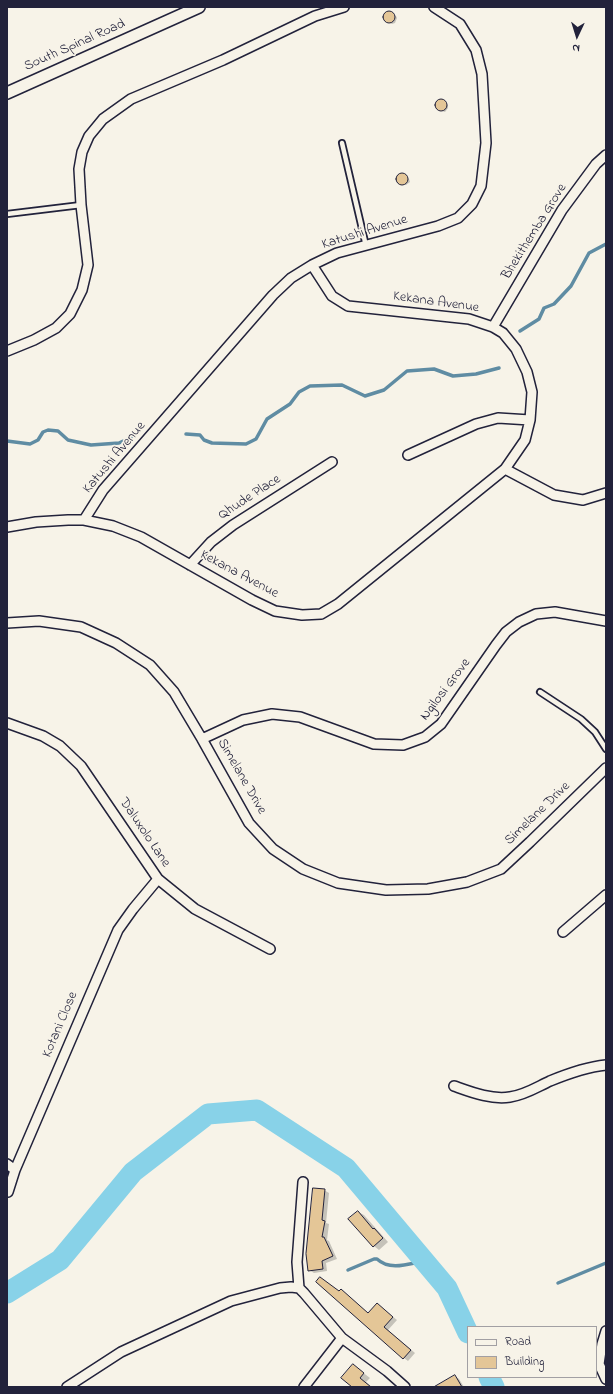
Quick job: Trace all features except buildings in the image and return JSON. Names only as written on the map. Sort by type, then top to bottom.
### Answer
[{"type":"street","name":"South Spinal Road","points":[[7,93],[199,7]]},
{"type":"street","points":[[7,351],[34,340],[56,328],[70,314],[82,290],[88,265],[81,205],[79,169],[82,152],[89,136],[103,119],[131,99],[223,60],[316,16],[344,7]]},
{"type":"street","name":"Katushi Avenue","points":[[84,520],[103,490],[273,295],[291,278],[312,265],[337,254],[438,226],[458,218],[472,204],[481,186],[486,143],[482,74],[476,50],[460,24],[434,7]]},
{"type":"street","name":"Bhekithemba Grove","points":[[493,327],[562,210],[596,164],[606,155]]},
{"type":"street","name":"Kekana Avenue","points":[[7,527],[36,522],[84,520],[112,526],[141,537],[252,600],[275,611],[302,615],[321,614],[338,604],[505,469],[525,440],[530,420],[532,392],[527,372],[516,349],[503,333],[493,327],[469,319],[348,306],[332,296],[312,265]]},
{"type":"street","points":[[408,455],[476,424],[498,418],[530,420]]},
{"type":"street","name":"Qhude Place","points":[[190,565],[211,542],[233,525],[332,462]]},
{"type":"street","points":[[505,469],[554,495],[583,500],[606,493]]},
{"type":"street","name":"Ngilosi Grove","points":[[202,739],[243,720],[272,714],[300,717],[374,744],[403,745],[425,737],[441,724],[496,645],[506,632],[519,622],[536,614],[555,612],[606,621]]},
{"type":"street","name":"Simelane Drive","points":[[7,623],[39,621],[81,627],[116,643],[150,664],[174,692],[249,823],[273,849],[303,869],[338,883],[386,890],[428,889],[468,882],[501,869],[606,768]]},
{"type":"street","name":"Daluxolo Lane","points":[[7,723],[43,736],[60,746],[81,766],[158,879],[195,909],[270,949]]},
{"type":"street","name":"Kotani Close","points":[[8,1192],[15,1170],[118,930],[158,879]]},
{"type":"street","points":[[563,932],[606,895]]},
{"type":"street","points":[[454,1086],[478,1094],[497,1097],[510,1097],[523,1094],[551,1081],[581,1070],[606,1066]]},
{"type":"street","points":[[7,1164],[15,1170]]},
{"type":"street","points":[[301,1291],[297,1262],[303,1182]]},
{"type":"street","points":[[67,1387],[121,1352],[231,1301],[291,1286],[301,1291],[342,1338],[387,1371],[405,1387]]},
{"type":"street","points":[[606,1331],[602,1344],[599,1364],[606,1379]]},
{"type":"street","points":[[304,1387],[342,1338]]},
{"type":"lane","points":[[342,142],[366,246]]},
{"type":"lane","points":[[7,214],[81,205]]},
{"type":"lane","points":[[540,692],[580,719],[595,732],[606,749]]},
{"type":"waterway","points":[[520,331],[539,319],[544,308],[554,304],[571,286],[589,253],[606,244]]},
{"type":"waterway","points":[[186,434],[200,435],[204,440],[212,443],[246,444],[256,439],[267,419],[290,404],[299,392],[310,386],[342,385],[365,396],[384,390],[407,371],[434,369],[453,376],[476,374],[499,368]]},
{"type":"waterway","points":[[7,441],[30,444],[38,440],[43,432],[48,430],[58,431],[68,440],[91,445],[119,443],[134,436]]},
{"type":"waterway","points":[[7,1293],[60,1260],[133,1172],[208,1114],[257,1110],[346,1168],[447,1288],[467,1331]]},
{"type":"waterway","points":[[348,1270],[374,1259],[393,1266],[424,1261]]},
{"type":"waterway","points":[[558,1283],[606,1263]]},
{"type":"waterway","points":[[490,1378],[494,1387]]}]
